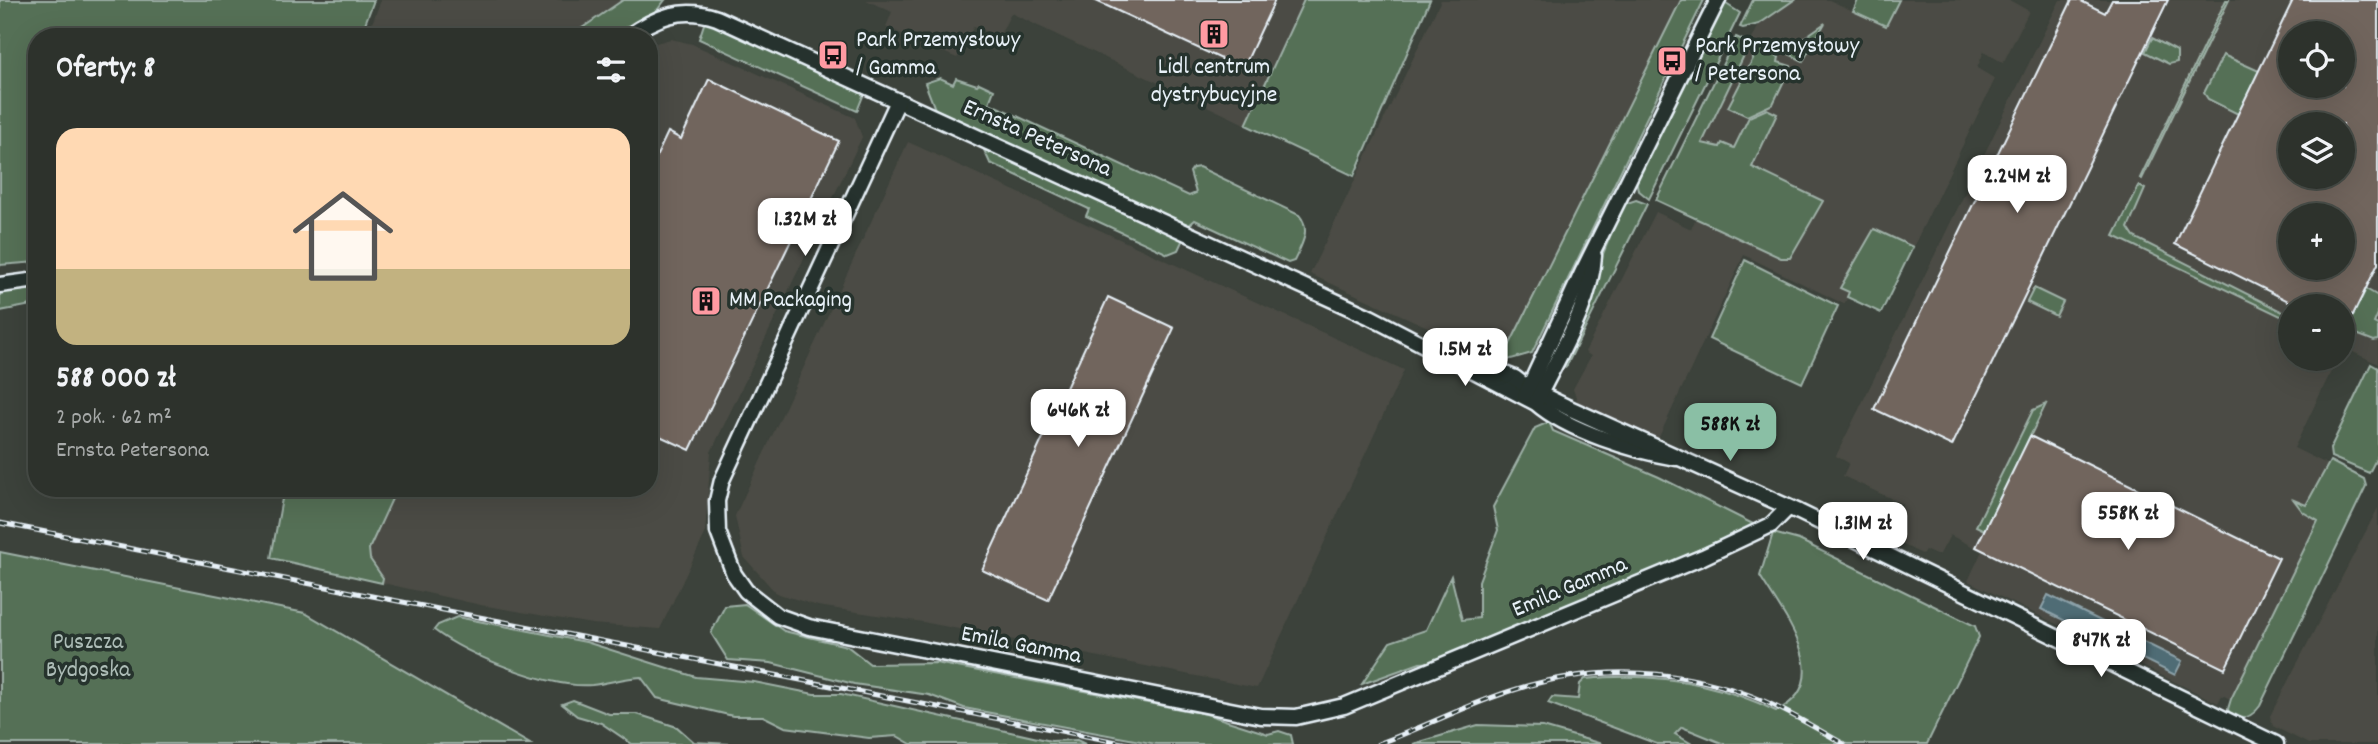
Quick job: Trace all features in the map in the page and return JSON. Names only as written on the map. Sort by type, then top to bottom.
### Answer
[{"type":"street","points":[[1532,396],[1583,271],[1594,254],[1718,0]]},
{"type":"street","name":"Ernsta Petersona","points":[[641,28],[672,14],[709,15],[1425,345],[1532,396],[1550,414],[1602,437],[1653,454],[1676,458],[1788,508],[2276,744]]},
{"type":"street","name":"Emila Gamma","points":[[898,101],[744,429],[719,489],[718,532],[725,558],[746,591],[778,616],[828,632],[1240,712],[1296,717],[1344,706],[1681,566],[1772,525],[1788,508]]},
{"type":"street","points":[[0,285],[28,281]]},
{"type":"shaded area","points":[[381,0],[623,0],[582,28],[370,28]]},
{"type":"shaded area","points":[[866,0],[1430,0],[1354,176],[1011,13],[999,37],[974,26],[957,58],[886,27],[892,12]]},
{"type":"shaded area","points":[[1441,0],[1681,0],[1515,348],[1492,356],[1310,274]]},
{"type":"shaded area","points":[[1771,0],[1829,0],[1886,26],[1899,0],[2009,0],[2029,11],[2003,63],[1984,51],[1977,68],[1995,79],[1881,313],[1848,297],[1844,304],[1744,255],[1658,439],[1578,402],[1573,389],[1591,356],[1585,352],[1656,212],[1691,229],[1703,205],[1702,143]]},
{"type":"shaded area","points":[[2060,0],[2378,0],[2378,364],[2355,353],[2355,294],[2278,294],[2278,371],[2331,371],[2294,448],[2355,478],[2241,704],[2222,695],[2218,703],[1968,581],[1982,551],[1950,535],[1940,554],[1936,555],[1925,550],[1922,554],[1887,537],[1903,504],[1843,476],[1849,463],[1836,456]]},
{"type":"shaded area","points":[[671,39],[692,44],[855,118],[862,137],[711,452],[705,534],[660,629],[592,624],[481,605],[271,558],[282,497],[658,497],[658,43]]},
{"type":"shaded area","points":[[908,142],[1404,370],[1257,688],[923,622],[818,606],[776,593],[744,557],[735,516]]},
{"type":"shaded area","points":[[2378,508],[2378,744],[2309,744],[2273,726],[2270,716]]},
{"type":"green space","points":[[0,0],[374,0],[363,28],[28,28],[28,263],[0,265]]},
{"type":"green space","points":[[623,0],[665,0],[658,9],[631,28],[582,28]]},
{"type":"green space","points":[[1304,0],[1430,0],[1354,176],[1246,125]]},
{"type":"green space","points":[[1681,0],[1704,0],[1532,353],[1501,362]]},
{"type":"green space","points":[[1753,0],[1794,0],[1759,24],[1740,27]]},
{"type":"green space","points":[[1858,0],[1899,0],[1886,26],[1853,11]]},
{"type":"green space","points":[[2226,0],[2229,0],[2142,179],[2140,178]]},
{"type":"green space","points":[[1723,2],[1740,13],[1649,199],[1638,190],[1636,180]]},
{"type":"green space","points":[[705,21],[865,91],[857,111],[699,39]]},
{"type":"green space","points":[[1825,23],[1803,61],[1789,54],[1788,49]]},
{"type":"green space","points":[[1736,37],[1745,41],[1748,47],[1702,143],[1720,147],[1722,143],[1734,148],[1749,117],[1767,109],[1777,114],[1752,167],[1823,201],[1790,258],[1781,258],[1656,200]]},
{"type":"green space","points":[[2152,38],[2177,51],[2177,62],[2169,64],[2145,52]]},
{"type":"green space","points":[[1759,47],[1779,57],[1778,62],[1791,66],[1773,104],[1747,116],[1728,107]]},
{"type":"green space","points":[[2223,55],[2259,71],[2238,114],[2208,99],[2204,93]]},
{"type":"green space","points":[[940,78],[953,84],[956,78],[977,85],[979,83],[994,90],[989,103],[1189,196],[1196,193],[1190,172],[1199,167],[1299,215],[1305,232],[1294,261],[1288,263],[1195,220],[1187,227],[935,109],[925,83]]},
{"type":"green space","points":[[984,150],[1006,156],[1184,237],[1178,250],[1168,254],[1086,216],[1089,209],[990,163]]},
{"type":"green space","points":[[2139,186],[2145,189],[2128,228],[2134,237],[2278,309],[2278,315],[2114,236]]},
{"type":"green space","points":[[1636,200],[1647,204],[1566,367],[1558,363],[1615,224],[1624,204]]},
{"type":"green space","points":[[1874,229],[1913,247],[1881,313],[1847,297],[1849,292],[1840,288]]},
{"type":"green space","points":[[1745,260],[1838,306],[1802,383],[1709,339]]},
{"type":"green space","points":[[28,287],[28,306],[0,311],[0,290]]},
{"type":"green space","points":[[2034,288],[2063,302],[2056,316],[2027,302]]},
{"type":"green space","points":[[2366,289],[2378,296],[2378,314],[2374,323],[2378,325],[2378,340],[2355,334],[2355,312]]},
{"type":"green space","points":[[2371,364],[2378,368],[2378,455],[2369,473],[2331,457],[2330,449]]},
{"type":"green space","points":[[2046,404],[1984,530],[1976,526],[2033,410]]},
{"type":"green space","points":[[1549,422],[1553,431],[1659,477],[1755,525],[1444,662],[1420,663],[1362,684],[1390,642],[1426,630],[1451,576],[1462,620],[1479,618],[1479,581],[1498,530],[1493,507],[1535,428]]},
{"type":"green space","points":[[2330,461],[2364,479],[2366,486],[2260,706],[2247,717],[2230,715],[2228,709],[2231,699],[2318,521],[2303,512],[2294,500],[2306,505]]},
{"type":"green space","points":[[282,497],[393,497],[369,549],[370,559],[383,578],[382,583],[271,558]]},
{"type":"green space","points":[[1773,533],[1799,540],[1975,626],[1979,637],[1927,744],[1724,744],[1682,727],[1675,734],[1692,744],[1657,744],[1548,703],[1552,697],[1578,699],[1580,684],[1585,679],[1609,677],[1682,681],[1730,693],[1776,711],[1794,698],[1803,683],[1804,665],[1800,646],[1760,576]]},
{"type":"green space","name":"Puszcza Bydgoska","points":[[0,552],[305,613],[530,744],[0,744]]},
{"type":"green space","points":[[745,604],[784,631],[847,646],[870,664],[936,663],[1206,714],[1268,734],[1279,731],[1291,735],[1293,744],[1156,744],[964,708],[929,695],[854,684],[771,663],[728,660],[711,633],[725,606]]},
{"type":"green space","points":[[457,617],[586,642],[696,677],[754,682],[814,694],[841,694],[1051,741],[1077,740],[1085,744],[911,744],[897,736],[869,738],[785,727],[763,716],[733,716],[657,698],[641,677],[592,685],[554,682],[487,659],[434,630],[438,625]]},
{"type":"green space","points":[[573,700],[609,714],[637,714],[677,727],[694,742],[731,744],[632,744],[601,723],[577,716],[562,704]]},
{"type":"green space","points":[[1478,725],[1543,727],[1602,744],[1413,744]]},
{"type":"water","points":[[2048,595],[2182,661],[2175,675],[2041,609]]},
{"type":"building","name":"Lidl centrum dystrybucyjne","points":[[1094,0],[1275,0],[1243,69]]},
{"type":"building","points":[[2072,0],[2079,0],[2105,13],[2112,0],[2168,0],[1952,446],[1874,409]]},
{"type":"building","points":[[2293,0],[2378,0],[2378,264],[2355,311],[2355,294],[2278,296],[2175,244],[2278,31],[2278,98],[2355,98],[2355,21],[2283,21]]},
{"type":"building","name":"MM Packaging","points":[[709,79],[839,141],[690,450],[658,435],[658,153],[668,132],[681,139]]},
{"type":"building","points":[[1108,297],[1174,328],[1048,600],[982,570]]},
{"type":"building","points":[[2030,436],[2279,558],[2225,669],[1976,547]]},
{"type":"railway","points":[[0,523],[1127,744]]},
{"type":"railway","points":[[1378,744],[1517,689],[1547,681],[1610,673],[1673,676],[1735,690],[1764,701],[1844,744]]},
{"type":"place","name":"Lidl centrum dystrybucyjne","points":[[1214,34]]},
{"type":"place","name":"Park Przemysłowy / Gamma","points":[[833,55]]},
{"type":"place","name":"Park Przemysłowy / Petersona","points":[[1672,61]]},
{"type":"place","name":"MM Packaging","points":[[706,301]]}]
